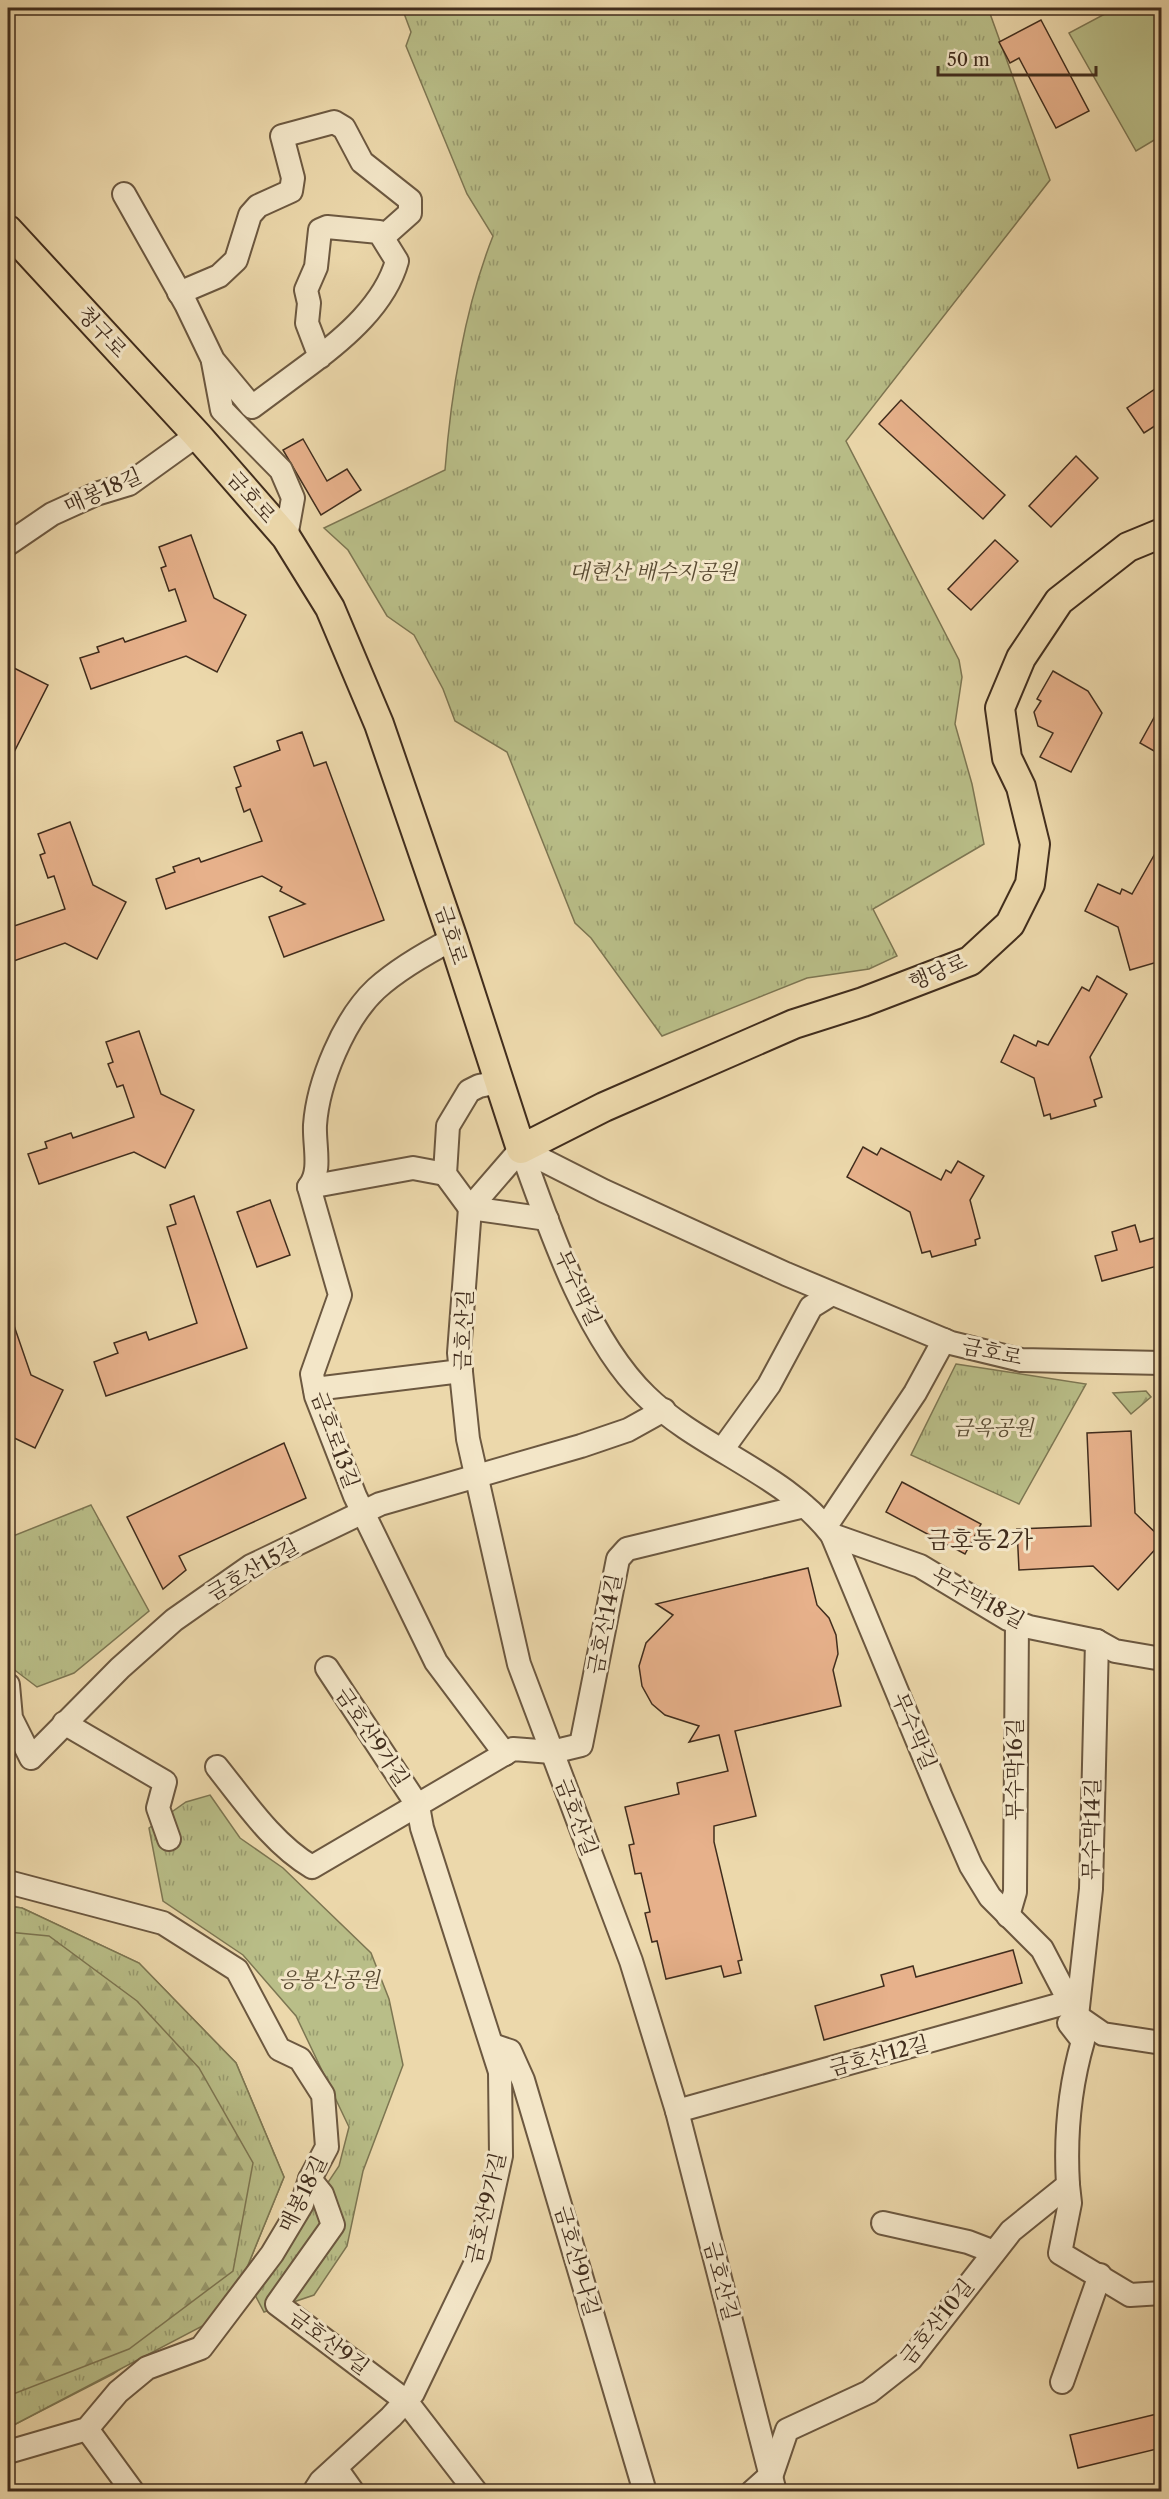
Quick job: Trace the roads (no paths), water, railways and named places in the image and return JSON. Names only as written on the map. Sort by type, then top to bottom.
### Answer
[{"type":"main road","name":"청구로","points":[[8,230],[197,435]]},
{"type":"main road","name":"금호로","points":[[197,435],[286,537],[330,608],[379,724],[453,939],[521,1149]]},
{"type":"main road","name":"행당로","points":[[521,1149],[604,1107],[773,1033],[970,961],[1010,924],[1030,884],[1035,844],[1021,787],[1007,758],[1000,708],[1021,658],[1059,601],[1128,546],[1161,533]]},
{"type":"street","points":[[179,293],[219,276],[236,260],[250,215],[258,206],[291,191],[293,178],[282,136],[334,122],[345,128],[362,162],[410,200],[410,213],[381,234],[327,227],[320,230],[316,267],[306,290],[309,303],[308,323],[320,357]]},
{"type":"street","points":[[124,194],[213,360],[239,395],[252,407],[344,338],[393,276],[397,261],[381,234]]},
{"type":"street","points":[[213,360],[222,410],[281,470],[293,498],[286,537]]},
{"type":"street","name":"매봉18길","points":[[8,544],[52,514],[96,494],[129,484],[197,435]]},
{"type":"street","name":"금호로13길","points":[[453,939],[426,953],[375,990],[333,1052],[324,1076],[315,1124],[316,1179],[309,1188],[340,1295],[312,1374],[315,1389],[363,1512],[436,1662],[505,1754]]},
{"type":"street","points":[[499,1082],[479,1086],[469,1092],[448,1126],[445,1174],[470,1208],[547,1220]]},
{"type":"street","points":[[470,1208],[521,1149]]},
{"type":"street","name":"무수막길","points":[[521,1149],[547,1220],[602,1341],[646,1396],[804,1506],[829,1530],[971,1866],[990,1897],[1042,1949],[1077,2016],[1103,2034],[1161,2043]]},
{"type":"street","name":"금호로","points":[[521,1149],[604,1191],[832,1294],[944,1340],[1021,1360],[1161,1363]]},
{"type":"street","points":[[309,1188],[413,1168],[445,1174]]},
{"type":"street","name":"금호산길","points":[[470,1208],[459,1353],[468,1439],[519,1664],[631,1961],[677,2111],[773,2483]]},
{"type":"street","points":[[722,1450],[769,1385],[811,1307],[832,1294]]},
{"type":"street","points":[[829,1530],[915,1393],[944,1340]]},
{"type":"street","points":[[315,1389],[461,1371]]},
{"type":"street","points":[[477,1475],[581,1446],[628,1430],[663,1410]]},
{"type":"street","name":"금호산15길","points":[[8,1685],[11,1718],[32,1758],[64,1723],[174,1620],[251,1566],[380,1504],[477,1475]]},
{"type":"street","name":"금호산14길","points":[[552,1752],[581,1745],[618,1559],[627,1549],[804,1506]]},
{"type":"street","name":"무수막18길","points":[[829,1530],[920,1566],[1029,1627],[1097,1641],[1115,1651],[1161,1659]]},
{"type":"street","name":"무수막16길","points":[[1008,1916],[1015,1892],[1017,1622]]},
{"type":"street","name":"무수막14길","points":[[1077,2016],[1091,1888],[1097,1641]]},
{"type":"street","name":"금호산9가길","points":[[314,2492],[413,2393],[479,2256],[501,2156],[500,2072],[422,1828],[418,1806],[327,1668]]},
{"type":"street","points":[[64,1723],[165,1782],[158,1808],[169,1839]]},
{"type":"street","name":"금호산9가길","points":[[216,1767],[269,1830],[295,1857],[312,1867],[513,1749],[552,1752]]},
{"type":"street","name":"매봉18길","points":[[8,1882],[163,1923],[237,1970],[279,2049],[300,2059],[323,2095],[327,2147],[310,2179],[302,2204],[272,2254],[201,2348],[147,2368],[118,2392],[87,2429]]},
{"type":"street","name":"금호산12길","points":[[677,2111],[1065,2003],[1077,2016]]},
{"type":"street","points":[[1077,2016],[1069,2023],[1083,2042],[1076,2065],[1065,2137],[1070,2203],[1060,2253],[1130,2295],[1161,2293]]},
{"type":"street","name":"금호산9나길","points":[[492,2045],[510,2051],[523,2080],[645,2492]]},
{"type":"street","name":"금호산9길","points":[[310,2179],[322,2194],[333,2225],[278,2304],[406,2401],[476,2492]]},
{"type":"street","name":"금호산10길","points":[[773,2483],[787,2430],[869,2392],[912,2359],[1011,2230],[1068,2185]]},
{"type":"street","points":[[883,2223],[968,2242],[994,2252]]},
{"type":"street","points":[[1062,2382],[1100,2275]]},
{"type":"street","points":[[8,2452],[87,2429],[133,2492]]},
{"type":"street","points":[[336,2468],[353,2492]]},
{"type":"street","points":[[753,2492],[773,2483]]},
{"type":"district","name":"금호동2가","points":[[980,1540]]},
{"type":"park label","name":"대현산 배수지공원","points":[[653,572]]},
{"type":"park label","name":"금옥공원","points":[[993,1428]]},
{"type":"park label","name":"응봉산공원","points":[[329,1980]]}]
